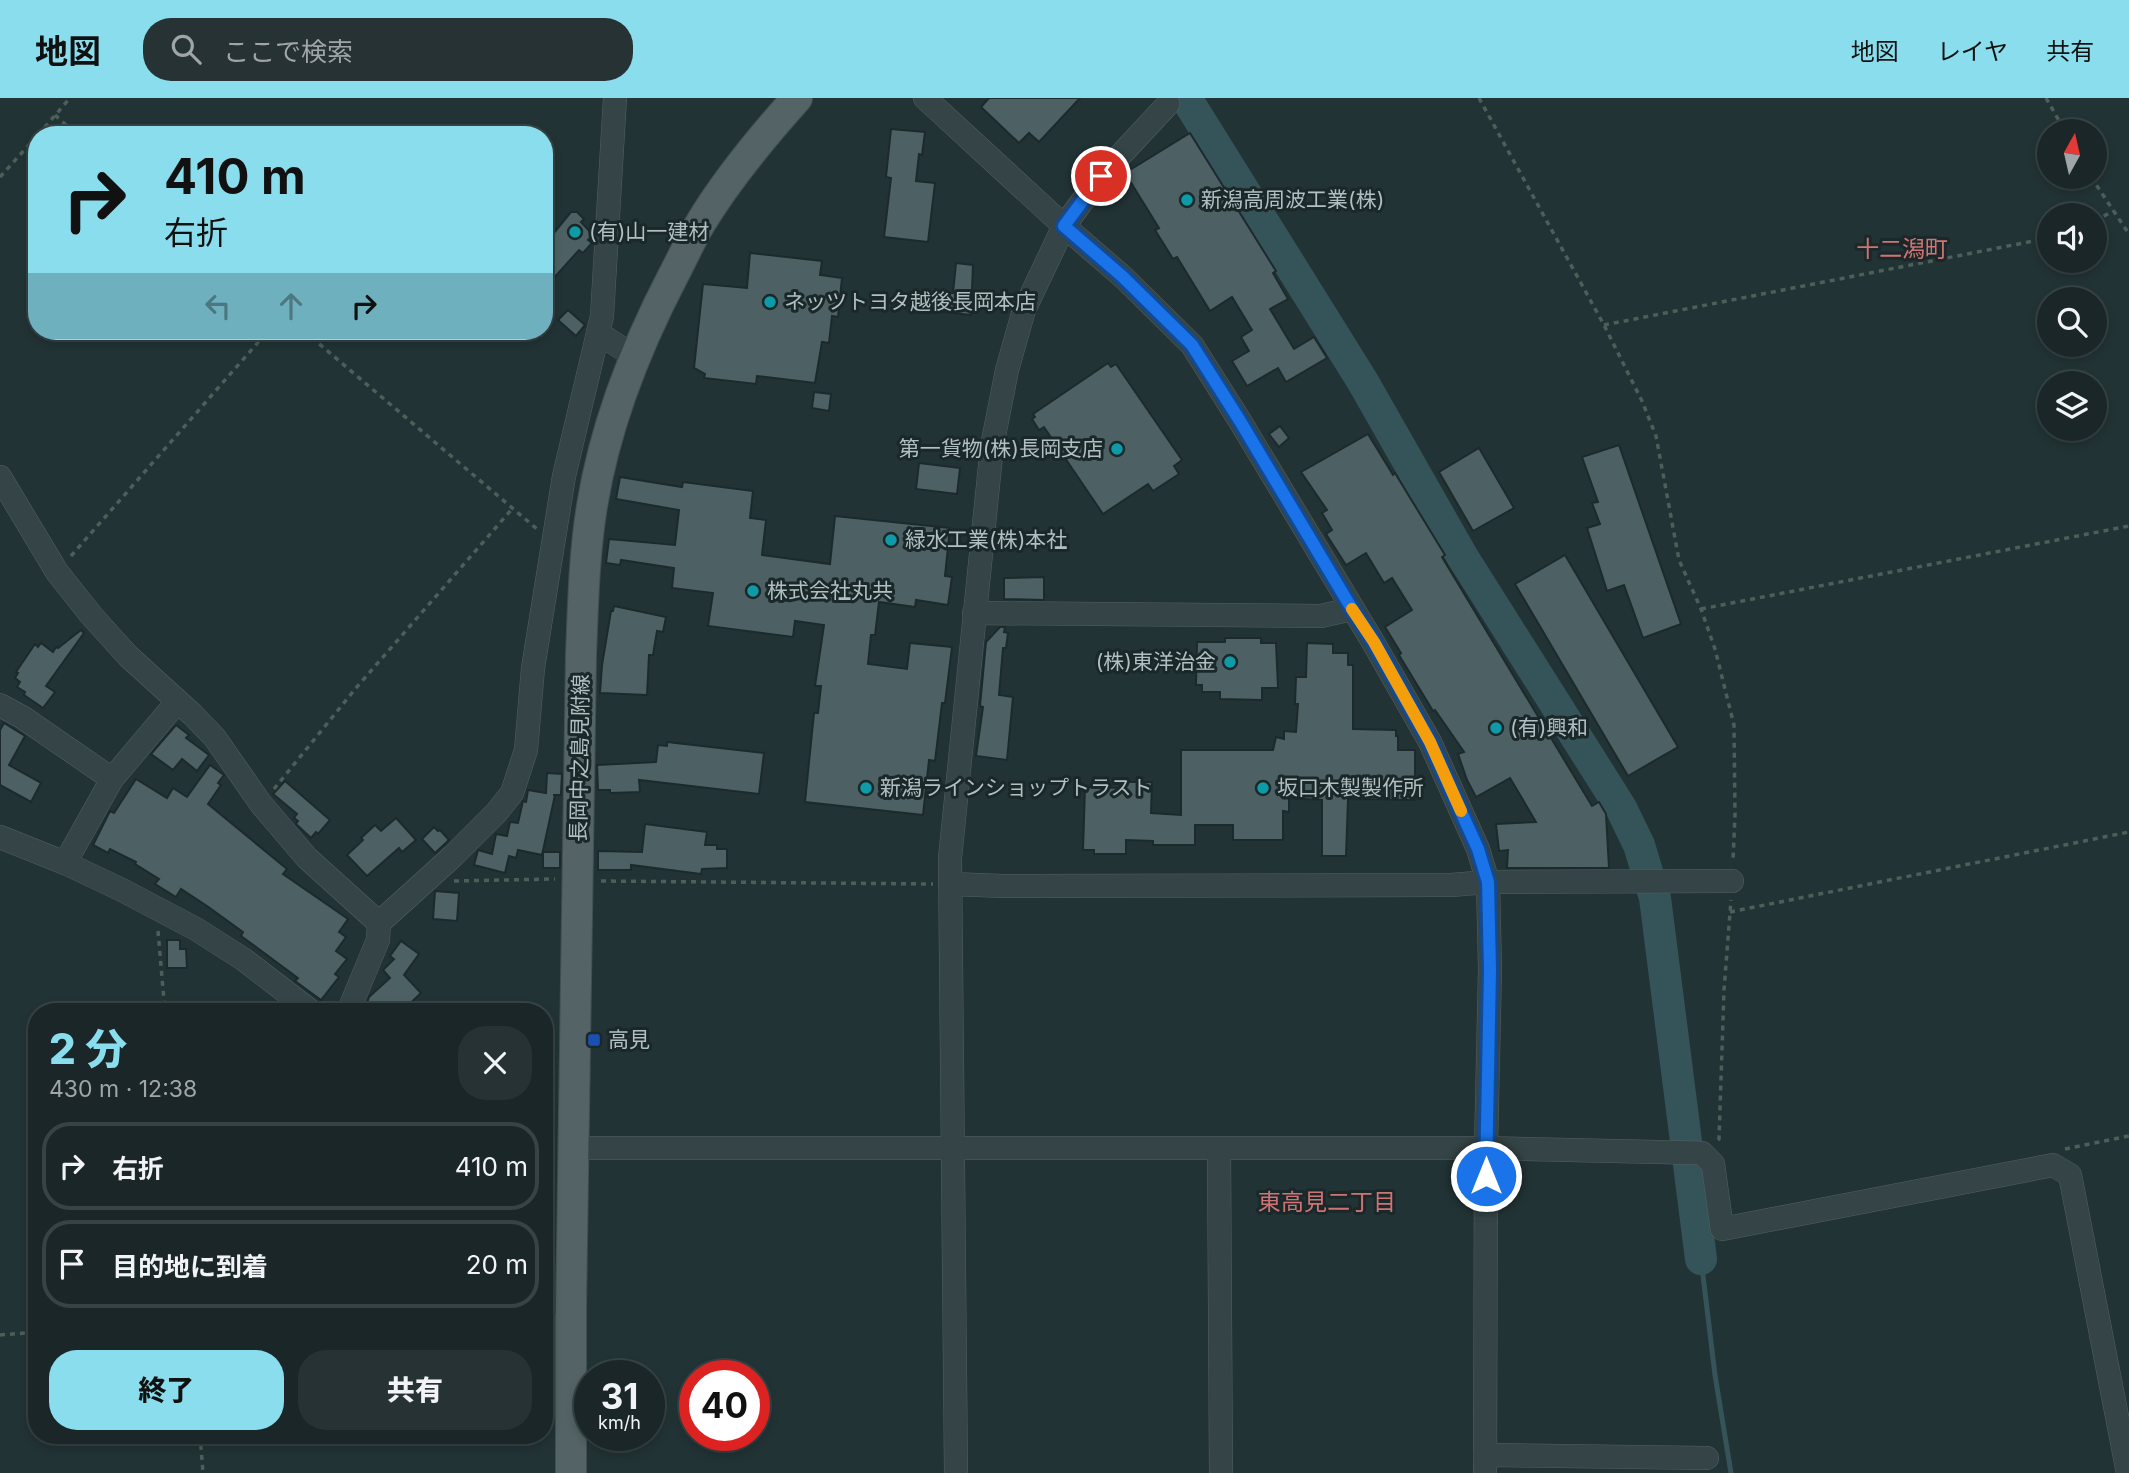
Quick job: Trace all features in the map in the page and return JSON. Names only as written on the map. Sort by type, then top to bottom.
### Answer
[{"type":"main road","name":"長岡中之島見附線","points":[[570,1473],[581,655],[585,564],[592,508],[601,460],[620,395],[655,311],[700,224],[759,141],[797,98]]},
{"type":"street","points":[[352,1003],[378,940],[379,923],[496,813],[512,793],[526,750],[533,668],[564,476],[603,305],[615,98]]},
{"type":"street","points":[[925,98],[1123,277],[1192,345],[1374,642],[1430,742],[1478,849],[1488,882],[1490,970],[1486,1148],[1485,1464],[1707,1458]]},
{"type":"street","points":[[956,1473],[950,858],[992,446],[1007,370],[1024,310],[1064,226],[1101,176],[1168,104]]},
{"type":"street","points":[[598,333],[634,356]]},
{"type":"street","points":[[0,477],[57,572],[91,615],[128,656],[215,738],[261,804],[307,858],[379,923]]},
{"type":"street","points":[[974,613],[1321,616],[1352,609]]},
{"type":"street","points":[[65,863],[112,779],[177,702]]},
{"type":"street","points":[[0,705],[112,779]]},
{"type":"street","points":[[0,837],[65,863],[196,929],[243,959],[300,1003]]},
{"type":"street","points":[[951,884],[1451,885],[1488,882],[1732,881]]},
{"type":"street","points":[[573,1148],[1486,1148],[1702,1153],[1713,1164],[1722,1229],[2053,1165],[2070,1175],[2128,1473]]},
{"type":"street","points":[[1219,1150],[1221,1473]]},
{"type":"street","points":[[553,1302],[571,1307]]},
{"type":"path","points":[[45,126],[70,98]]},
{"type":"path","points":[[1479,98],[1642,401],[1656,436],[1679,560],[1715,649],[1734,725],[1735,814],[1724,990],[1719,1139],[1702,1153]]},
{"type":"path","points":[[2046,98],[2058,119]]},
{"type":"path","points":[[55,115],[67,126]]},
{"type":"path","points":[[0,177],[28,145]]},
{"type":"path","points":[[2099,189],[2129,234]]},
{"type":"path","points":[[2107,214],[2113,211]]},
{"type":"path","points":[[1604,326],[2037,240]]},
{"type":"path","points":[[57,572],[260,340]]},
{"type":"path","points":[[315,340],[553,541]]},
{"type":"path","points":[[261,804],[355,688],[512,509]]},
{"type":"path","points":[[1701,609],[2129,526]]},
{"type":"path","points":[[1730,912],[2129,832]]},
{"type":"path","points":[[435,873],[444,881],[578,879],[951,884]]},
{"type":"path","points":[[156,908],[164,1003]]},
{"type":"path","points":[[0,1335],[28,1333]]},
{"type":"path","points":[[201,1444],[203,1473]]},
{"type":"building","points":[[989,98],[1080,98],[1039,142],[1029,133],[1019,143],[981,107]]},
{"type":"building","points":[[891,129],[925,132],[916,181],[935,183],[928,242],[884,237],[891,178],[886,177]]},
{"type":"building","name":"新潟高周波工業(株)","points":[[1190,133],[1276,271],[1273,273],[1288,299],[1270,309],[1294,349],[1314,337],[1327,358],[1286,382],[1278,368],[1247,386],[1232,361],[1249,351],[1241,337],[1252,330],[1232,297],[1210,311],[1177,257],[1173,259],[1155,230],[1159,228],[1125,173]]},
{"type":"building","points":[[571,212],[577,212],[584,219],[581,222],[593,235],[588,240],[592,243],[583,253],[579,250],[553,279],[553,234]]},
{"type":"building","name":"ネッツトヨタ越後長岡本店","points":[[750,253],[822,261],[820,275],[842,278],[838,317],[832,316],[829,343],[822,342],[815,383],[757,376],[756,384],[704,378],[705,374],[694,368],[703,284],[747,288]]},
{"type":"building","points":[[956,263],[973,265],[971,315],[944,312],[946,293],[953,293]]},
{"type":"building","points":[[568,310],[585,325],[576,336],[558,320]]},
{"type":"building","name":"第一貨物(株)長岡支店","points":[[1108,363],[1111,367],[1116,364],[1182,460],[1174,466],[1179,474],[1153,491],[1148,484],[1103,514],[1044,427],[1039,430],[1032,419],[1035,417],[1033,414]]},
{"type":"building","points":[[814,392],[831,394],[829,411],[812,408]]},
{"type":"building","points":[[1280,426],[1289,438],[1279,447],[1269,434]]},
{"type":"building","points":[[1368,434],[1445,555],[1442,557],[1592,806],[1599,802],[1606,814],[1609,868],[1507,868],[1508,850],[1499,851],[1496,824],[1536,822],[1510,778],[1476,797],[1458,754],[1464,752],[1435,710],[1433,711],[1385,627],[1412,610],[1392,578],[1384,583],[1366,553],[1346,565],[1326,534],[1332,530],[1322,513],[1327,510],[1301,472]]},
{"type":"building","points":[[1619,445],[1681,624],[1643,638],[1624,585],[1607,591],[1587,528],[1600,524],[1592,503],[1598,502],[1582,457]]},
{"type":"building","points":[[1479,448],[1514,508],[1473,531],[1439,472]]},
{"type":"building","points":[[919,463],[960,468],[957,494],[916,489]]},
{"type":"building","points":[[620,477],[682,487],[683,482],[753,491],[750,518],[766,520],[762,555],[830,564],[835,516],[950,528],[945,576],[952,577],[948,605],[916,600],[915,607],[879,602],[875,635],[871,635],[868,664],[907,669],[910,643],[952,647],[935,761],[929,760],[923,815],[805,802],[814,713],[818,713],[821,686],[815,686],[824,625],[795,621],[793,637],[708,626],[713,593],[672,588],[674,568],[621,560],[620,565],[606,563],[609,539],[675,545],[679,510],[616,499]]},
{"type":"building","points":[[1565,555],[1678,747],[1628,776],[1515,584]]},
{"type":"building","points":[[1044,577],[1044,600],[1004,599],[1004,578]]},
{"type":"building","points":[[614,606],[666,617],[663,632],[657,631],[653,655],[649,655],[647,695],[600,693],[602,665]]},
{"type":"building","points":[[1000,627],[1005,627],[1004,632],[1008,633],[1006,648],[1003,648],[999,695],[1013,697],[1007,760],[976,756],[983,707],[980,706],[986,642]]},
{"type":"building","points":[[81,630],[84,633],[46,686],[55,692],[43,708],[17,687],[20,682],[15,678],[18,673],[16,672],[35,644],[38,647],[41,643],[53,652]]},
{"type":"building","name":"(株)東洋治金","points":[[1225,638],[1261,638],[1261,643],[1276,643],[1278,688],[1262,688],[1262,700],[1220,699],[1220,692],[1202,692],[1202,685],[1196,685],[1197,642],[1225,642]]},
{"type":"building","points":[[1307,643],[1333,644],[1333,653],[1348,653],[1348,665],[1353,665],[1353,729],[1396,730],[1398,750],[1415,750],[1415,800],[1348,799],[1346,856],[1322,856],[1322,800],[1289,798],[1289,812],[1283,811],[1283,840],[1233,840],[1233,825],[1195,825],[1195,845],[1153,845],[1153,841],[1126,840],[1126,854],[1094,854],[1094,850],[1083,850],[1085,787],[1122,788],[1122,782],[1152,782],[1151,813],[1181,815],[1181,750],[1273,750],[1276,737],[1284,739],[1284,731],[1296,732],[1296,677],[1306,677]]},
{"type":"building","points":[[4,723],[25,736],[9,765],[41,783],[31,802],[0,785],[0,730]]},
{"type":"building","points":[[176,725],[189,735],[186,738],[209,755],[197,771],[182,759],[173,770],[151,754]]},
{"type":"building","points":[[667,742],[764,753],[759,794],[639,780],[640,792],[610,793],[610,790],[598,790],[597,765],[656,762],[658,745],[667,746]]},
{"type":"building","points":[[210,765],[224,775],[218,783],[221,785],[208,804],[287,869],[283,874],[348,919],[339,932],[346,937],[336,951],[347,959],[335,974],[339,977],[321,1000],[295,981],[298,978],[241,936],[243,932],[207,906],[181,889],[176,897],[155,884],[159,879],[135,864],[136,862],[110,849],[108,853],[93,845],[110,811],[114,813],[136,779],[167,798],[173,788],[187,797]]},
{"type":"building","points":[[547,773],[562,774],[561,795],[555,795],[542,855],[518,850],[516,858],[509,856],[505,873],[474,865],[478,850],[492,854],[496,834],[507,836],[510,822],[518,823],[528,790],[546,793]]},
{"type":"building","points":[[285,781],[330,820],[311,838],[296,824],[298,821],[294,818],[297,814],[273,794]]},
{"type":"building","points":[[396,818],[416,840],[402,852],[399,848],[367,876],[347,855],[375,825],[381,831]]},
{"type":"building","points":[[645,824],[707,832],[705,845],[717,845],[717,849],[727,849],[727,868],[702,869],[701,874],[631,865],[631,870],[598,870],[598,851],[642,852]]},
{"type":"building","points":[[434,827],[449,840],[435,853],[422,839]]},
{"type":"building","points":[[543,852],[560,852],[560,868],[543,868]]},
{"type":"building","points":[[435,891],[459,893],[457,921],[433,919]]},
{"type":"building","points":[[167,940],[180,940],[180,949],[186,949],[187,968],[167,968]]},
{"type":"building","points":[[401,941],[419,954],[404,975],[421,993],[410,1003],[367,1003],[369,997],[390,978],[383,970],[394,959],[390,956]]},
{"type":"waterway","points":[[1186,98],[1363,382],[1462,556],[1621,808],[1639,845],[1655,898],[1701,1259]]},
{"type":"waterway","points":[[1701,1259],[1715,1375],[1731,1473]]},
{"type":"slow traffic","points":[[1352,609],[1374,642],[1430,742],[1461,811]]},
{"type":"place","name":"新潟高周波工業(株)","points":[[1187,200]]},
{"type":"place","name":"(有)山一建材","points":[[575,232]]},
{"type":"place","name":"ネッツトヨタ越後長岡本店","points":[[770,302]]},
{"type":"place","name":"第一貨物(株)長岡支店","points":[[1117,449]]},
{"type":"place","name":"緑水工業(株)本社","points":[[891,540]]},
{"type":"place","name":"株式会社丸共","points":[[753,591]]},
{"type":"place","name":"(株)東洋治金","points":[[1230,662]]},
{"type":"place","name":"(有)興和","points":[[1496,728]]},
{"type":"place","name":"新潟ラインショップトラスト","points":[[866,788]]},
{"type":"place","name":"坂口木製製作所","points":[[1263,788]]},
{"type":"place","name":"高見","points":[[594,1040]]},
{"type":"district","name":"十二潟町","points":[[1902,249]]},
{"type":"district","name":"東高見二丁目","points":[[1327,1202]]},
{"type":"route","points":[[1101,176],[1064,226],[1123,277],[1192,345],[1374,642],[1430,742],[1478,849],[1488,882],[1490,970],[1486,1176]]}]
